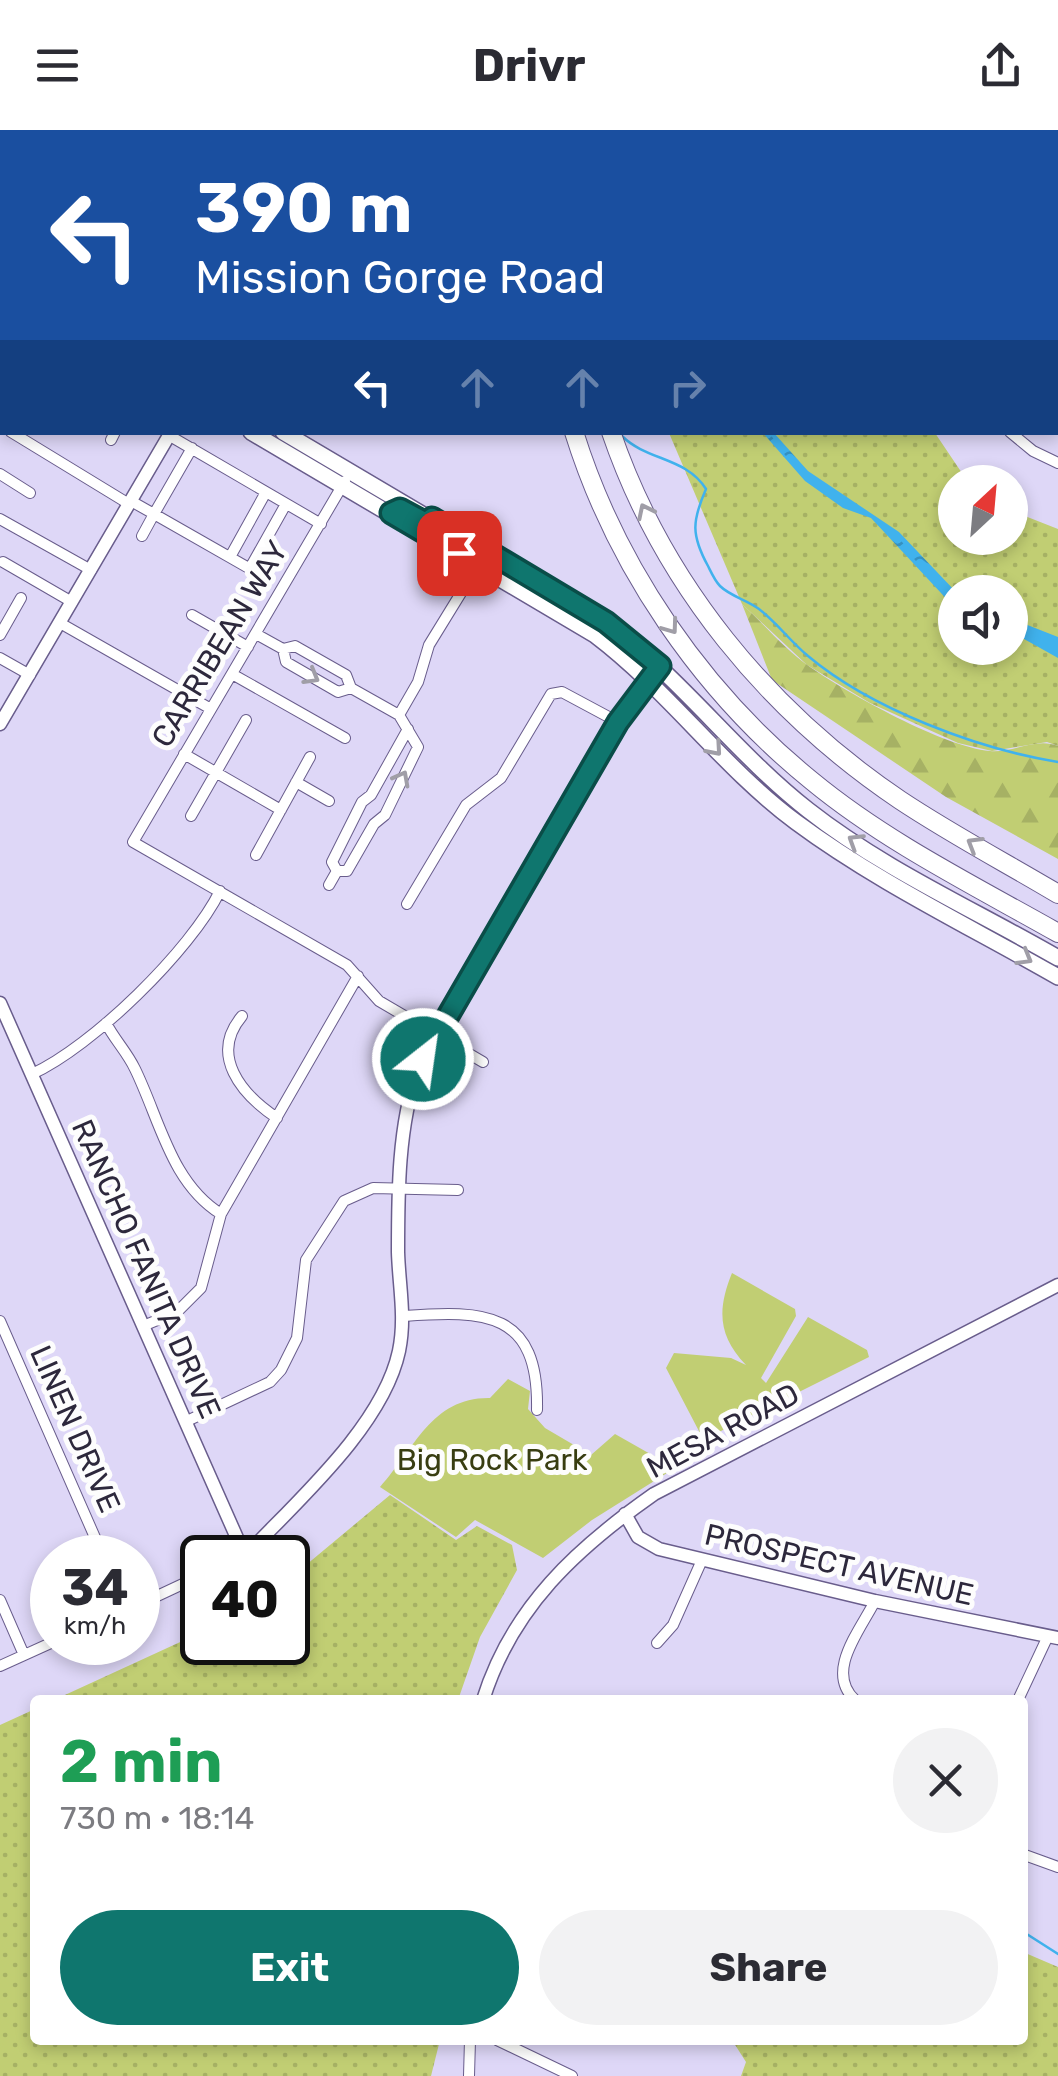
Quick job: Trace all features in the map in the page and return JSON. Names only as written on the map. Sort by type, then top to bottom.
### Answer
[{"type":"highway","points":[[575,435],[620,544],[660,612],[702,669],[763,738],[812,781],[897,840],[1058,934]]},
{"type":"highway","points":[[612,435],[665,551],[713,625],[768,690],[832,750],[900,800],[1058,894]]},
{"type":"main road","points":[[257,435],[432,518],[482,557],[654,672],[810,812],[1058,958]]},
{"type":"main road","points":[[287,435],[391,513],[482,557]]},
{"type":"main road","points":[[391,513],[400,509],[426,523],[432,518]]},
{"type":"main road","points":[[654,672],[729,765],[796,822],[1058,978]]},
{"type":"street","points":[[16,435],[268,579]]},
{"type":"street","points":[[0,724],[169,435]]},
{"type":"street","points":[[172,435],[320,524]]},
{"type":"street","points":[[1013,435],[1032,451],[1058,463]]},
{"type":"street","points":[[142,536],[192,448]]},
{"type":"street","points":[[0,474],[30,492]]},
{"type":"street","name":"CARRIBEAN WAY","points":[[220,892],[133,842],[347,478]]},
{"type":"street","points":[[230,557],[266,492]]},
{"type":"street","points":[[250,568],[286,504]]},
{"type":"street","points":[[0,519],[91,570]]},
{"type":"street","points":[[399,715],[418,682],[429,645],[482,557]]},
{"type":"street","points":[[3,562],[72,602]]},
{"type":"street","points":[[0,635],[5,616],[22,598]]},
{"type":"street","points":[[192,615],[248,646]]},
{"type":"street","points":[[60,623],[210,709]]},
{"type":"street","points":[[256,634],[283,648],[295,646],[346,674],[351,688],[399,715],[418,746],[385,815],[347,872],[337,871]]},
{"type":"street","points":[[283,648],[286,662],[338,692],[351,688]]},
{"type":"street","points":[[0,658],[30,675]]},
{"type":"street","points":[[263,1535],[372,1412],[395,1365],[404,1316],[398,1254],[411,1092],[436,1036],[618,722],[654,672]]},
{"type":"street","points":[[232,674],[345,738]]},
{"type":"street","points":[[408,904],[466,804],[501,778],[551,694],[562,692],[618,722]]},
{"type":"street","points":[[191,816],[246,720]]},
{"type":"street","points":[[337,871],[332,862],[410,732]]},
{"type":"street","points":[[184,754],[281,810]]},
{"type":"street","points":[[256,854],[310,756]]},
{"type":"street","points":[[296,782],[329,801]]},
{"type":"street","points":[[360,813],[377,822]]},
{"type":"street","points":[[329,886],[337,871]]},
{"type":"street","points":[[32,1074],[62,1060],[106,1023],[197,930],[220,892],[358,976],[379,1002],[482,1062]]},
{"type":"street","points":[[143,1326],[177,1312],[194,1299],[206,1276],[222,1214],[358,976]]},
{"type":"street","name":"RANCHO FANITA DRIVE","points":[[0,1004],[235,1535]]},
{"type":"street","points":[[242,1016],[228,1032],[226,1044],[235,1076],[255,1104],[276,1118]]},
{"type":"street","points":[[106,1023],[133,1064],[181,1175],[202,1202],[222,1214]]},
{"type":"street","points":[[186,1421],[276,1376],[298,1338],[306,1260],[338,1207],[366,1190],[458,1190]]},
{"type":"street","name":"MESA ROAD","points":[[486,1695],[534,1600],[582,1546],[625,1514],[654,1494],[1058,1285]]},
{"type":"street","points":[[404,1316],[470,1312],[505,1324],[532,1359],[539,1390],[537,1410]]},
{"type":"street","name":"LINEN DRIVE","points":[[0,1321],[94,1535]]},
{"type":"street","name":"PROSPECT AVENUE","points":[[625,1514],[646,1544],[875,1601],[1053,1637]]},
{"type":"street","points":[[657,1643],[674,1625],[702,1560]]},
{"type":"street","points":[[0,1600],[24,1655]]},
{"type":"street","points":[[850,1695],[844,1689],[840,1672],[875,1601]]},
{"type":"street","points":[[1021,1695],[1053,1637]]},
{"type":"street","points":[[0,1666],[30,1652]]},
{"type":"street","points":[[1028,1856],[1058,1867]]},
{"type":"street","points":[[470,2045],[470,2076]]},
{"type":"street","points":[[507,2045],[572,2076]]},
{"type":"green space","points":[[670,435],[936,435],[957,465],[938,465],[938,555],[1028,555],[1028,517],[1058,529],[1058,746],[1047,742],[992,751],[958,743],[870,703],[807,665],[742,604]]},
{"type":"green space","points":[[742,604],[810,667],[923,730],[990,751],[1041,743],[1058,746],[1058,859],[946,797],[772,680]]},
{"type":"green space","points":[[732,1273],[795,1309],[796,1316],[761,1378],[766,1383],[808,1317],[867,1350],[869,1357],[709,1437],[701,1435],[666,1368],[674,1353],[731,1358],[746,1365],[730,1344],[723,1322],[724,1299]]},
{"type":"green space","name":"Big Rock Park","points":[[508,1379],[530,1391],[528,1409],[545,1428],[591,1455],[615,1434],[675,1468],[592,1520],[543,1558],[475,1520],[456,1537],[380,1487],[439,1415],[470,1400],[490,1398]]},
{"type":"green space","points":[[390,1495],[456,1540],[477,1526],[512,1545],[517,1570],[480,1637],[460,1695],[65,1695],[130,1665],[160,1665],[160,1651],[180,1642],[180,1665],[310,1665],[310,1562]]},
{"type":"green space","points":[[30,1711],[30,2045],[439,2045],[431,2076],[0,2076],[0,1725]]},
{"type":"green space","points":[[1028,1954],[1058,1967],[1058,2076],[741,2076],[746,2062],[735,2045],[1028,2045]]},
{"type":"water","points":[[765,435],[776,435],[808,471],[899,532],[940,575],[938,590],[871,518],[843,508],[805,481]]},
{"type":"water","points":[[1028,625],[1058,637],[1058,658],[1028,641]]},
{"type":"waterway","points":[[622,436],[698,479],[706,489],[696,519],[696,536],[716,582],[759,609],[802,651],[834,675],[894,709],[960,737],[1058,762]]},
{"type":"waterway","points":[[1028,1935],[1058,1954]]},
{"type":"route","points":[[423,1059],[618,722],[660,666],[606,622],[432,518],[426,523],[400,509],[391,513],[459,553]]}]
